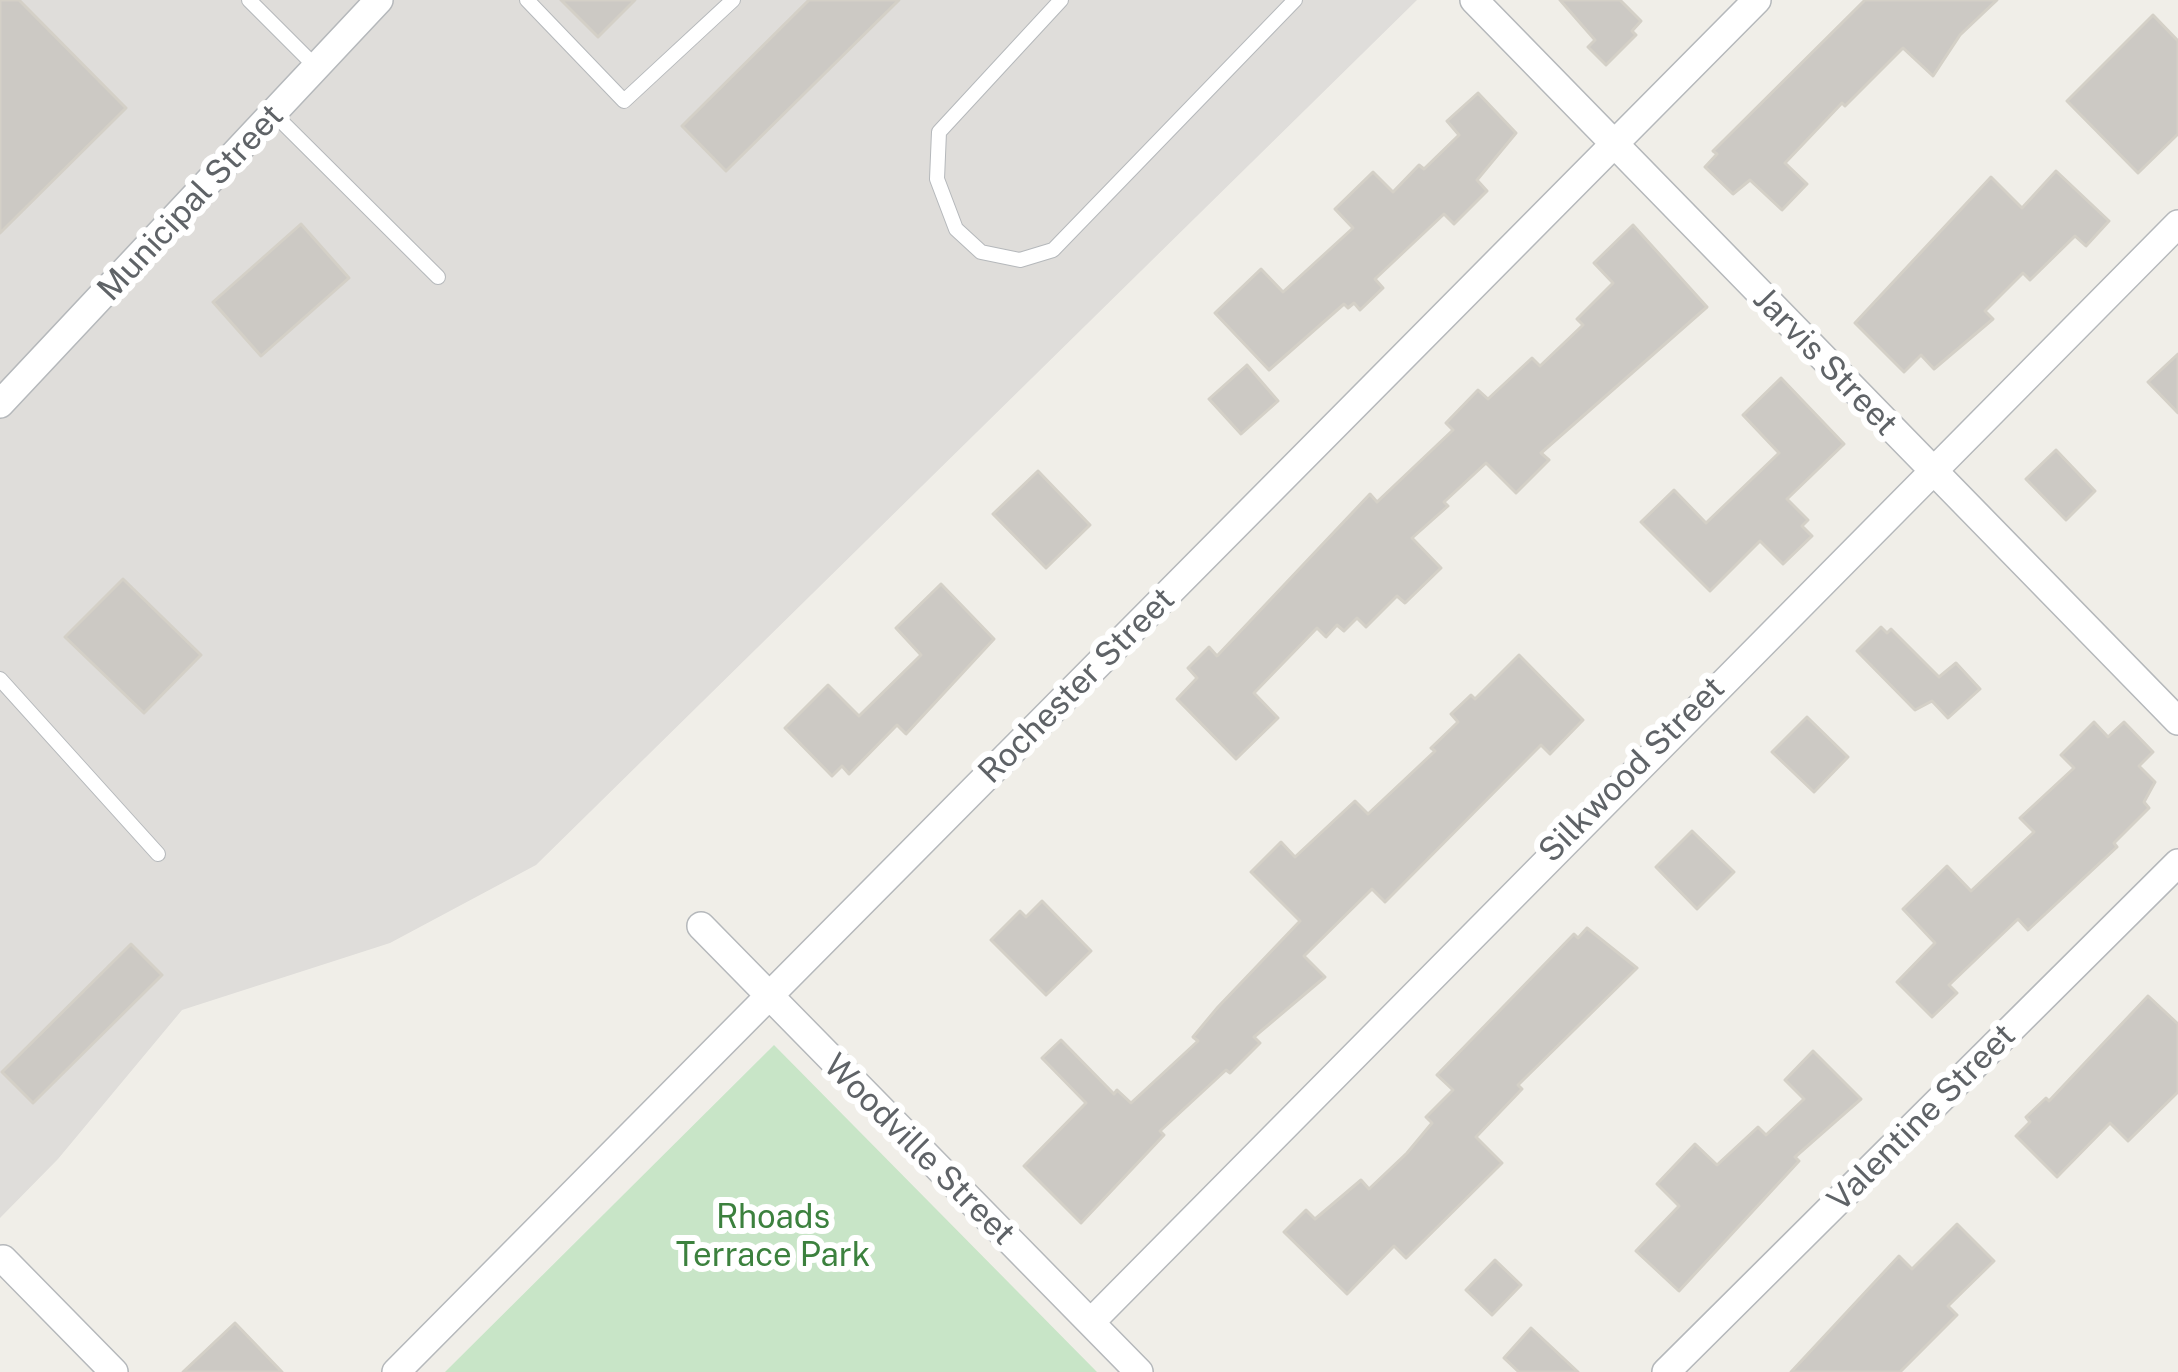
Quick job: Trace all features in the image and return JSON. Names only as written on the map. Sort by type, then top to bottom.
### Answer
[{"type":"street","name":"Municipal Street","points":[[0,404],[379,0]]},
{"type":"street","name":"Jarvis Street","points":[[1474,0],[2178,721]]},
{"type":"street","name":"Rochester Street","points":[[396,1372],[1757,0]]},
{"type":"street","name":"Silkwood Street","points":[[1091,1322],[2178,224]]},
{"type":"street","name":"Valentine Street","points":[[1666,1372],[2178,863]]},
{"type":"street","name":"Woodville Street","points":[[701,926],[1139,1372]]},
{"type":"street","points":[[3,1259],[114,1372]]},
{"type":"lane","points":[[249,0],[317,68]]},
{"type":"lane","points":[[527,0],[624,101],[733,0]]},
{"type":"lane","points":[[1061,0],[939,132],[937,179],[956,229],[982,252],[1020,260],[1053,250],[1295,0]]},
{"type":"lane","points":[[275,115],[438,277]]},
{"type":"lane","points":[[0,679],[158,854]]},
{"type":"shaded area","points":[[0,0],[1417,0],[536,865],[390,943],[182,1010],[58,1159],[0,1218]]},
{"type":"green space","name":"Rhoads Terrace Park","points":[[774,1045],[1097,1372],[445,1372]]},
{"type":"building","points":[[0,0],[19,0],[126,108],[0,233]]},
{"type":"building","points":[[561,0],[635,0],[598,37]]},
{"type":"building","points":[[809,0],[899,0],[726,171],[682,126]]},
{"type":"building","points":[[1560,0],[1620,0],[1641,21],[1632,31],[1636,35],[1606,65],[1588,47],[1595,40]]},
{"type":"building","points":[[1865,0],[1997,0],[1960,35],[1933,76],[1903,48],[1845,106],[1842,103],[1785,163],[1807,184],[1782,210],[1750,180],[1733,194],[1705,167],[1717,154],[1713,151]]},
{"type":"building","points":[[2153,15],[2178,41],[2178,134],[2138,173],[2067,101]]},
{"type":"building","points":[[1478,93],[1516,133],[1477,180],[1487,191],[1454,224],[1444,214],[1375,279],[1383,288],[1360,310],[1354,303],[1348,308],[1344,304],[1269,370],[1215,313],[1261,269],[1283,292],[1353,228],[1335,209],[1373,172],[1393,192],[1419,165],[1424,169],[1459,135],[1447,121]]},
{"type":"building","points":[[2056,171],[2109,221],[2086,246],[2075,236],[2030,280],[2023,273],[1985,311],[1993,319],[1934,369],[1921,355],[1904,372],[1855,323],[1991,177],[2022,208]]},
{"type":"building","points":[[301,224],[349,278],[261,356],[213,302]]},
{"type":"building","points":[[1633,225],[1707,307],[1541,453],[1549,460],[1516,493],[1486,463],[1444,502],[1448,506],[1412,538],[1441,568],[1405,603],[1397,596],[1366,627],[1357,618],[1344,631],[1337,625],[1326,637],[1317,628],[1254,693],[1278,718],[1236,759],[1177,699],[1197,678],[1188,668],[1209,647],[1217,656],[1370,494],[1377,502],[1453,430],[1446,423],[1478,390],[1488,399],[1532,358],[1540,366],[1583,325],[1577,319],[1613,283],[1594,263]]},
{"type":"building","points":[[2178,354],[2178,413],[2148,382]]},
{"type":"building","points":[[1247,365],[1278,401],[1241,434],[1209,399]]},
{"type":"building","points":[[1781,378],[1844,444],[1787,499],[1808,520],[1802,526],[1812,536],[1783,564],[1760,541],[1710,591],[1641,522],[1674,490],[1706,523],[1779,453],[1743,415]]},
{"type":"building","points":[[2056,450],[2095,491],[2066,520],[2026,479]]},
{"type":"building","points":[[1038,471],[1090,525],[1046,568],[993,514]]},
{"type":"building","points":[[123,579],[201,655],[144,713],[65,637]]},
{"type":"building","points":[[941,584],[994,639],[906,734],[897,725],[849,774],[842,766],[832,776],[785,728],[828,685],[859,716],[921,655],[896,628]]},
{"type":"building","points":[[1881,627],[1887,633],[1891,629],[1939,677],[1956,663],[1980,689],[1948,718],[1932,701],[1915,710],[1857,651]]},
{"type":"building","points":[[1519,655],[1583,720],[1550,754],[1541,745],[1385,902],[1372,889],[1304,956],[1325,977],[1254,1037],[1260,1043],[1230,1073],[1226,1070],[1160,1131],[1164,1135],[1081,1223],[1024,1166],[1086,1103],[1042,1058],[1061,1040],[1114,1094],[1117,1090],[1131,1103],[1198,1041],[1193,1037],[1218,1007],[1300,921],[1251,872],[1281,842],[1295,857],[1355,801],[1368,814],[1435,751],[1431,748],[1458,722],[1451,714],[1471,695],[1475,699]]},
{"type":"building","points":[[1807,717],[1848,757],[1814,792],[1772,752]]},
{"type":"building","points":[[2094,722],[2108,737],[2124,722],[2153,752],[2139,766],[2155,782],[2144,802],[2149,808],[2114,843],[2117,847],[2028,930],[2018,919],[1949,985],[1957,993],[1932,1017],[1897,982],[1935,943],[1903,909],[1947,866],[1971,891],[2034,832],[2020,818],[2074,768],[2061,755]]},
{"type":"building","points":[[1692,831],[1734,872],[1697,909],[1656,867]]},
{"type":"building","points":[[1042,901],[1091,951],[1046,995],[991,940],[1020,911],[1026,917]]},
{"type":"building","points":[[1587,928],[1637,968],[1518,1085],[1522,1089],[1476,1137],[1502,1163],[1406,1258],[1394,1246],[1347,1294],[1284,1232],[1306,1210],[1315,1219],[1361,1180],[1369,1189],[1407,1153],[1432,1123],[1426,1117],[1453,1090],[1437,1075],[1574,934],[1578,938]]},
{"type":"building","points":[[131,944],[162,975],[33,1103],[2,1072]]},
{"type":"building","points":[[2148,996],[2178,1024],[2178,1092],[2128,1141],[2110,1123],[2057,1177],[2016,1136],[2030,1122],[2026,1117],[2046,1098],[2049,1101]]},
{"type":"building","points":[[1813,1051],[1861,1099],[1795,1157],[1799,1161],[1679,1291],[1636,1251],[1679,1206],[1657,1184],[1695,1144],[1717,1165],[1758,1127],[1766,1135],[1804,1099],[1785,1080]]},
{"type":"building","points":[[1957,1224],[1994,1261],[1948,1306],[1957,1315],[1900,1372],[1791,1372],[1899,1256],[1912,1269]]},
{"type":"building","points":[[1495,1260],[1521,1285],[1492,1315],[1466,1290]]},
{"type":"building","points":[[235,1323],[282,1372],[183,1372]]},
{"type":"building","points":[[1531,1328],[1578,1372],[1519,1372],[1504,1358]]}]
